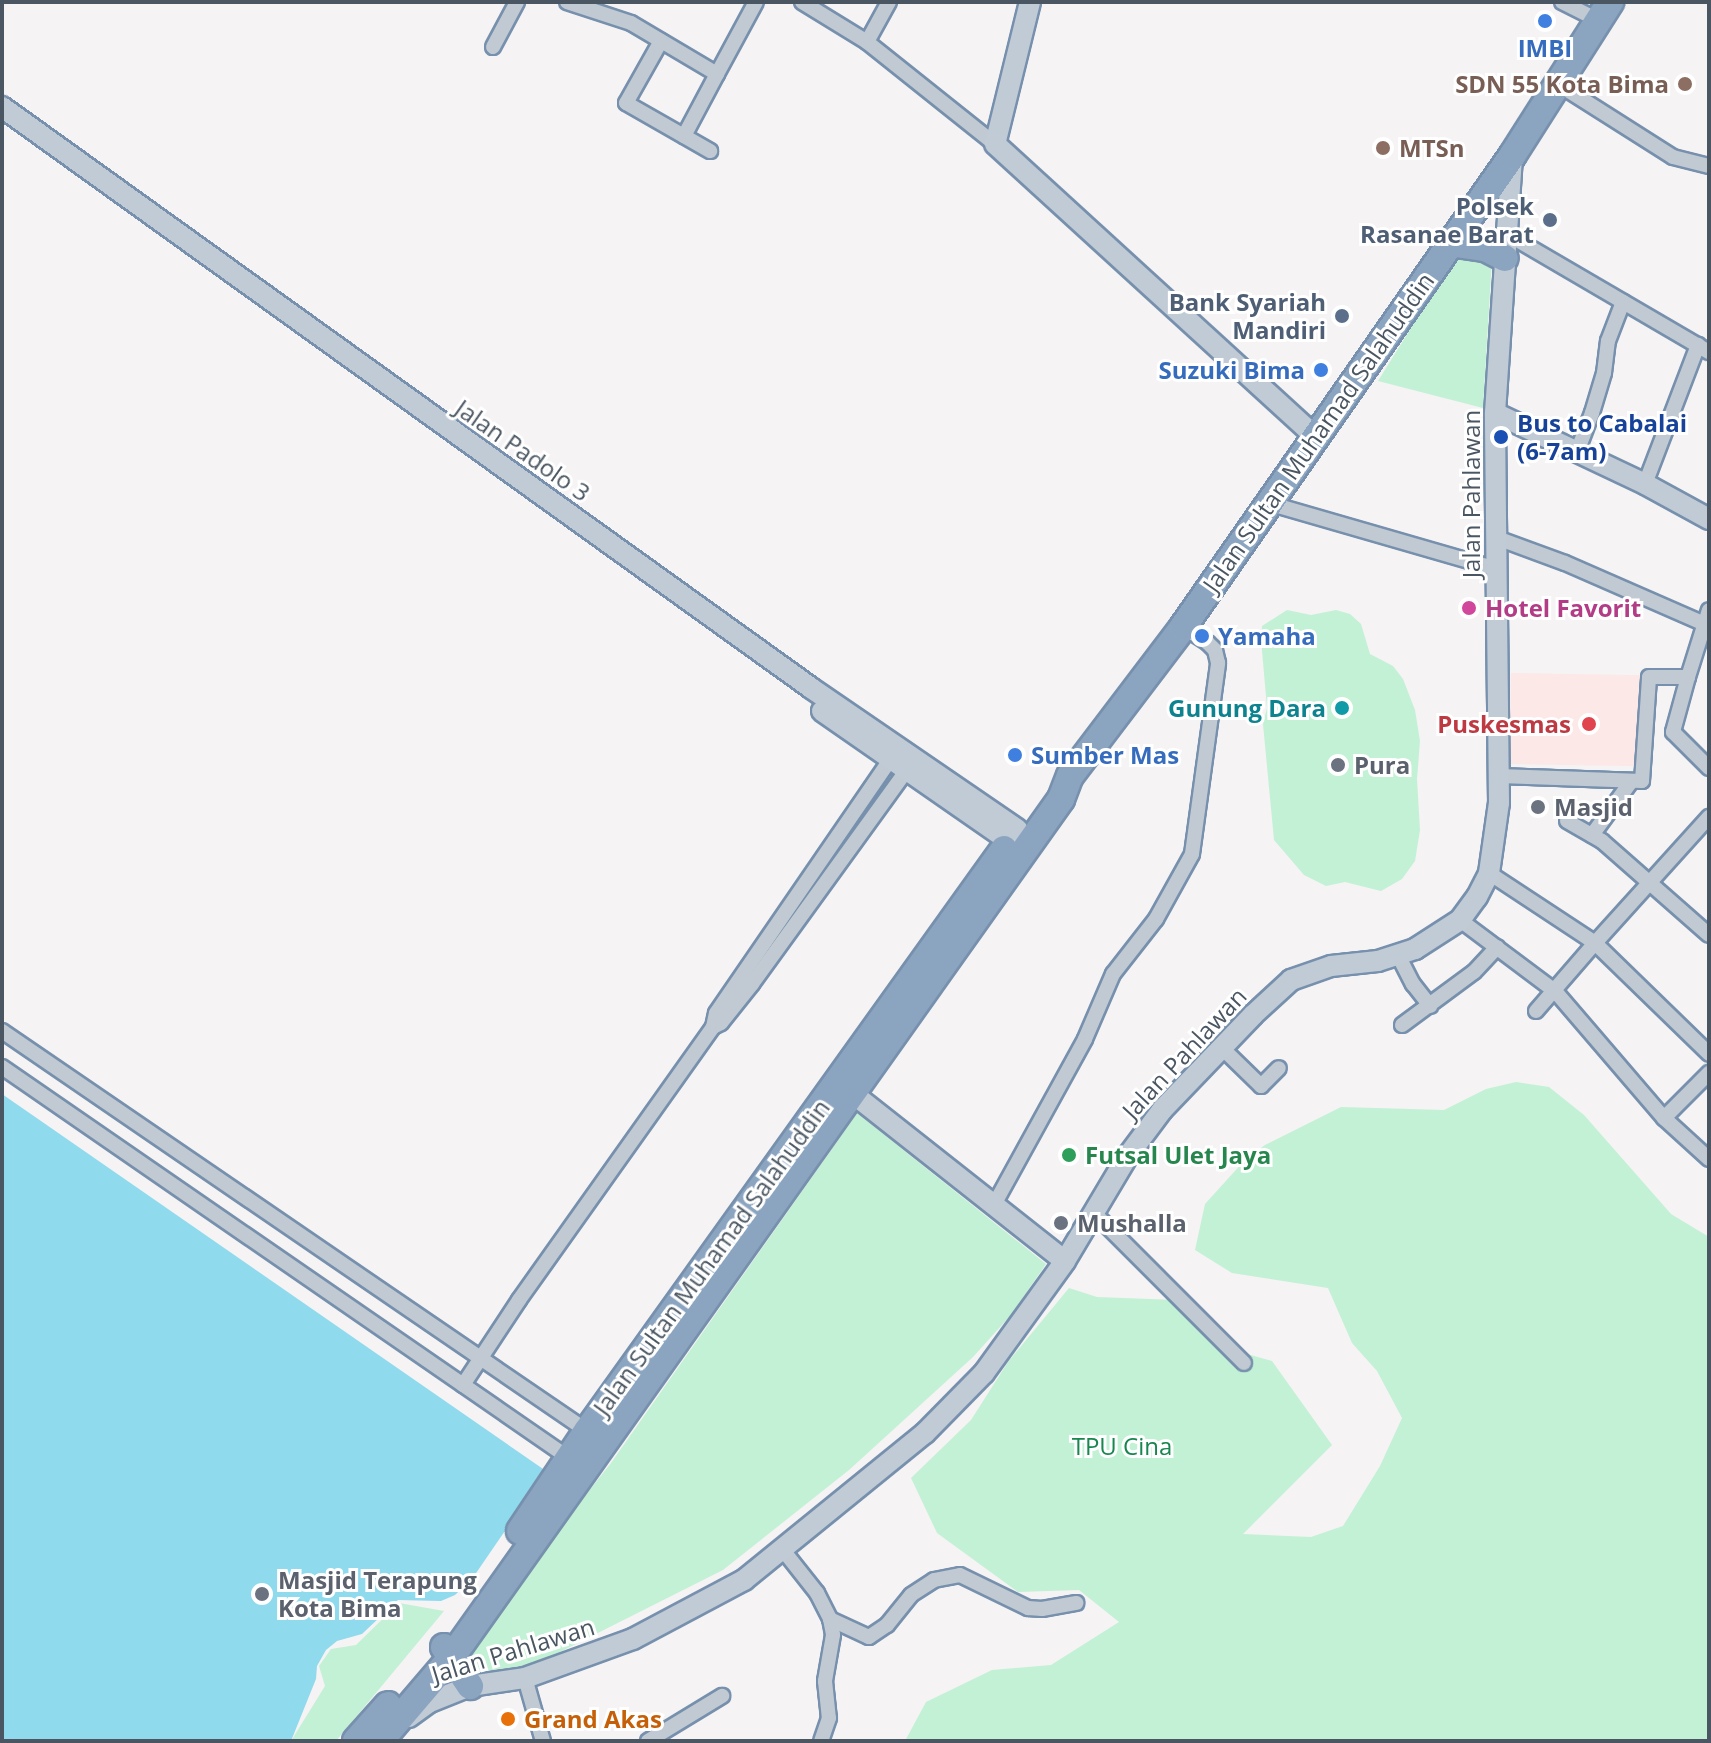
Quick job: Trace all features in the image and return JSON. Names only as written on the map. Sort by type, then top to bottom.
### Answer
[{"type":"highway","name":"Jalan Sultan Muhamad Salahuddin","points":[[384,1737],[852,1093],[1061,799],[1070,776],[1183,627],[1314,435],[1512,156],[1604,11]]},
{"type":"highway","points":[[1449,243],[1506,246]]},
{"type":"highway","name":"Jalan Sultan Muhamad Salahuddin","points":[[356,1741],[448,1653],[587,1431],[1046,790],[1070,776]]},
{"type":"highway","points":[[448,1653],[470,1686]]},
{"type":"main road","points":[[1030,2],[995,144],[1314,435]]},
{"type":"main road","name":"Jalan Padolo 3","points":[[2,107],[42,145],[808,693],[1013,835]]},
{"type":"main road","name":"Jalan Padolo 3","points":[[2,124],[42,145]]},
{"type":"main road","name":"Jalan Pahlawan","points":[[384,1737],[430,1702],[470,1686],[525,1678],[633,1639],[744,1580],[925,1433],[984,1373],[1065,1261],[1127,1157],[1162,1110],[1221,1047],[1291,980],[1331,966],[1398,955],[1442,935],[1460,920],[1489,873],[1495,847],[1499,776],[1495,413],[1512,156]]},
{"type":"main road","points":[[1495,413],[1645,484],[1709,519]]},
{"type":"main road","name":"Jalan Padolo 3","points":[[808,693],[898,766],[1013,835]]},
{"type":"main road","points":[[852,1093],[1065,1261]]},
{"type":"street","points":[[493,47],[517,2]]},
{"type":"street","points":[[567,2],[609,8],[717,74]]},
{"type":"street","points":[[684,136],[756,2]]},
{"type":"street","points":[[802,2],[867,42],[995,144]]},
{"type":"street","points":[[867,42],[889,2]]},
{"type":"street","points":[[1562,2],[1604,11]]},
{"type":"street","points":[[661,41],[626,103],[710,151]]},
{"type":"street","points":[[1558,84],[1663,151],[1685,162],[1709,166]]},
{"type":"street","points":[[1506,246],[1623,302],[1704,348],[1645,484]]},
{"type":"street","points":[[1577,452],[1604,373],[1608,341],[1623,302]]},
{"type":"street","points":[[1268,503],[1497,569]]},
{"type":"street","points":[[1497,538],[1708,620],[1673,732],[1709,768]]},
{"type":"street","points":[[995,1203],[1085,1039],[1113,974],[1156,919],[1192,854],[1218,663],[1208,643],[1183,627]]},
{"type":"street","points":[[1499,776],[1630,783],[1642,781],[1645,774],[1649,677],[1688,677]]},
{"type":"street","points":[[463,1385],[713,1027],[721,1023],[752,984],[898,766]]},
{"type":"street","points":[[1592,835],[1630,783]]},
{"type":"street","points":[[1536,1011],[1709,817]]},
{"type":"street","points":[[1567,821],[1592,835],[1709,935]]},
{"type":"street","points":[[1489,873],[1595,943],[1709,1054]]},
{"type":"street","points":[[1460,920],[1555,991],[1664,1118],[1709,1159]]},
{"type":"street","points":[[1402,1025],[1474,972],[1497,947]]},
{"type":"street","points":[[1398,955],[1413,984],[1430,1006]]},
{"type":"street","points":[[2,1031],[587,1431]]},
{"type":"street","points":[[1221,1047],[1261,1086],[1279,1068]]},
{"type":"street","points":[[2,1067],[569,1458]]},
{"type":"street","points":[[1664,1118],[1709,1073]]},
{"type":"street","points":[[1094,1213],[1244,1363]]},
{"type":"street","points":[[783,1550],[817,1593],[830,1619],[833,1635],[825,1681],[829,1718],[821,1741]]},
{"type":"street","points":[[830,1619],[869,1637],[887,1625],[911,1595],[934,1580],[960,1575],[1028,1608],[1042,1609],[1076,1603]]},
{"type":"street","points":[[525,1678],[543,1741]]},
{"type":"street","points":[[648,1741],[722,1696]]},
{"type":"shaded area","points":[[1511,673],[1644,675],[1642,766],[1509,764]]},
{"type":"green space","points":[[1460,249],[1492,258],[1483,408],[1378,381]]},
{"type":"green space","points":[[1287,610],[1311,615],[1336,610],[1350,614],[1361,624],[1370,654],[1393,666],[1403,679],[1415,710],[1420,741],[1417,779],[1420,830],[1415,861],[1402,879],[1381,891],[1345,882],[1326,886],[1304,875],[1274,840],[1263,724],[1267,708],[1261,639],[1262,626]]},
{"type":"green space","name":"TPU Cina","points":[[1516,1082],[1549,1087],[1584,1115],[1671,1214],[1709,1237],[1709,1741],[905,1741],[926,1702],[992,1670],[1051,1665],[1119,1622],[1079,1590],[1018,1592],[937,1533],[911,1478],[971,1420],[1008,1362],[1069,1288],[1097,1297],[1176,1300],[1222,1347],[1272,1361],[1332,1445],[1243,1534],[1311,1537],[1343,1526],[1380,1466],[1402,1418],[1377,1371],[1352,1343],[1328,1288],[1232,1273],[1195,1250],[1205,1204],[1244,1161],[1265,1145],[1341,1107],[1444,1110],[1486,1089]]},
{"type":"green space","points":[[857,1113],[1046,1264],[1010,1316],[973,1357],[849,1470],[723,1570],[558,1653],[526,1665],[493,1671],[477,1669],[470,1659],[469,1642],[611,1463]]},
{"type":"green space","points":[[399,1603],[444,1611],[336,1741],[291,1741],[325,1686],[319,1666],[331,1649],[356,1645]]},
{"type":"water","points":[[2,1094],[546,1471],[472,1579],[455,1595],[441,1601],[398,1600],[362,1634],[337,1641],[326,1650],[317,1666],[316,1679],[291,1741],[2,1741]]},
{"type":"place","name":"IMBI","points":[[1545,21]]},
{"type":"place","name":"SDN 55 Kota Bima","points":[[1685,84]]},
{"type":"place","name":"MTSn","points":[[1383,148]]},
{"type":"place","name":"Polsek Rasanae Barat","points":[[1550,220]]},
{"type":"place","name":"Bank Syariah Mandiri","points":[[1342,316]]},
{"type":"place","name":"Suzuki Bima","points":[[1321,370]]},
{"type":"place","name":"Bus to Cabalai (6-7am)","points":[[1501,437]]},
{"type":"place","name":"Hotel Favorit","points":[[1469,608]]},
{"type":"place","name":"Yamaha","points":[[1202,636]]},
{"type":"place","name":"Gunung Dara","points":[[1342,708]]},
{"type":"place","name":"Puskesmas","points":[[1589,724]]},
{"type":"place","name":"Sumber Mas","points":[[1015,755]]},
{"type":"place","name":"Pura","points":[[1338,765]]},
{"type":"place","name":"Masjid","points":[[1538,807]]},
{"type":"place","name":"Futsal Ulet Jaya","points":[[1069,1155]]},
{"type":"place","name":"Mushalla","points":[[1061,1223]]},
{"type":"place","name":"Masjid Terapung Kota Bima","points":[[262,1594]]},
{"type":"place","name":"Grand Akas","points":[[508,1719]]}]
